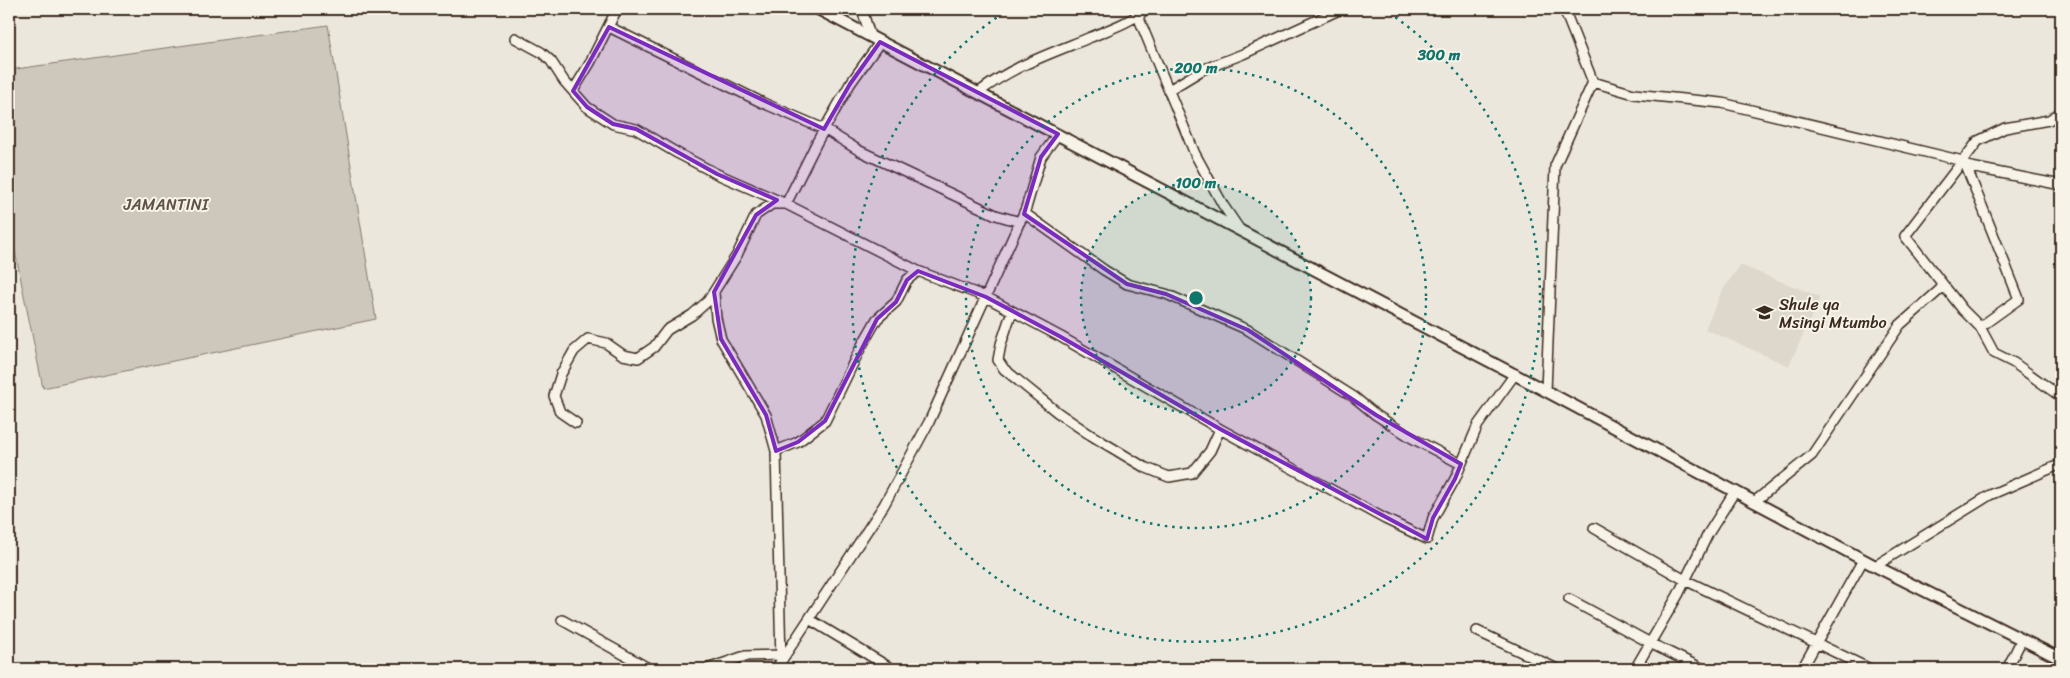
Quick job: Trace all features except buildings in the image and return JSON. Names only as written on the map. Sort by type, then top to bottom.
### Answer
[{"type":"street","points":[[573,91],[610,27],[617,9]]},
{"type":"street","points":[[818,9],[1515,374],[1863,560],[2061,659]]},
{"type":"street","points":[[862,9],[870,36]]},
{"type":"street","points":[[978,93],[996,78],[1044,55],[1112,28],[1137,12],[1146,9]]},
{"type":"street","points":[[1169,90],[1202,70],[1243,54],[1341,9]]},
{"type":"street","points":[[1546,391],[1555,166],[1594,82],[1564,9]]},
{"type":"street","points":[[1137,12],[1195,154],[1223,205],[1240,230]]},
{"type":"street","points":[[610,27],[763,103],[824,129],[860,151],[996,215],[1020,222]]},
{"type":"street","points":[[515,38],[541,52],[551,60],[587,107],[613,124],[636,129],[717,174],[786,204],[918,270],[986,297],[1061,337],[1220,429],[1384,519],[1427,539],[1433,518],[1455,479],[1478,426],[1515,374]]},
{"type":"street","points":[[786,204],[824,129],[850,84],[880,42]]},
{"type":"street","points":[[1594,82],[1634,94],[1722,103],[1965,164],[2061,185]]},
{"type":"street","points":[[2061,112],[2049,120],[2005,128],[1978,141],[1965,164],[1905,236],[1963,310],[1980,327],[1994,353],[2014,363],[2061,397]]},
{"type":"street","points":[[779,662],[809,619],[893,488],[930,422],[1024,214],[1041,157],[1058,134]]},
{"type":"street","points":[[1965,164],[2018,299],[1980,327]]},
{"type":"street","points":[[576,423],[560,412],[554,396],[561,374],[574,351],[588,340],[606,343],[623,355],[638,358],[654,347],[667,330],[692,315],[708,301],[737,255],[756,214],[772,204],[786,204]]},
{"type":"street","points":[[1024,214],[1127,284],[1166,294],[1248,330],[1354,397],[1383,420],[1461,464]]},
{"type":"street","points":[[776,451],[798,442],[825,421],[861,347],[877,319],[896,302],[908,280],[918,270]]},
{"type":"street","points":[[1754,502],[1812,455],[1900,325],[1944,286]]},
{"type":"street","points":[[714,292],[716,318],[721,339],[766,415],[776,451],[779,662]]},
{"type":"street","points":[[1012,311],[1001,344],[998,360],[1004,368],[1057,412],[1144,467],[1169,477],[1192,473],[1210,451],[1220,429]]},
{"type":"street","points":[[1875,566],[1990,495],[2061,464]]},
{"type":"street","points":[[1636,669],[1708,534],[1735,491]]},
{"type":"street","points":[[1594,528],[1685,580],[1870,669]]},
{"type":"street","points":[[1802,669],[1863,560]]},
{"type":"street","points":[[1569,599],[1649,643],[1703,669]]},
{"type":"street","points":[[809,619],[892,669]]},
{"type":"street","points":[[562,620],[650,669]]},
{"type":"street","points":[[1477,632],[1557,669]]},
{"type":"street","points":[[2007,669],[2022,639]]},
{"type":"street","points":[[707,669],[745,656],[779,662]]},
{"type":"highlighted area","points":[[609,27],[824,129],[850,84],[880,42],[1058,134],[1041,157],[1024,214],[1127,284],[1166,294],[1248,330],[1376,415],[1461,464],[1455,479],[1433,518],[1427,539],[1220,429],[1061,337],[986,297],[918,271],[907,280],[896,302],[877,319],[825,421],[798,442],[776,451],[766,415],[721,339],[714,292],[756,215],[777,200],[717,174],[636,129],[613,124],[587,107],[573,91]]},
{"type":"shaded area","points":[[1740,265],[1820,297],[1789,366],[1705,329],[1722,291]]},
{"type":"green space","name":"JAMANTINI","points":[[328,25],[376,319],[43,388],[9,222],[9,70]]},
{"type":"place","name":"Shule ya Msingi Mtumbo","points":[[1765,313]]}]
